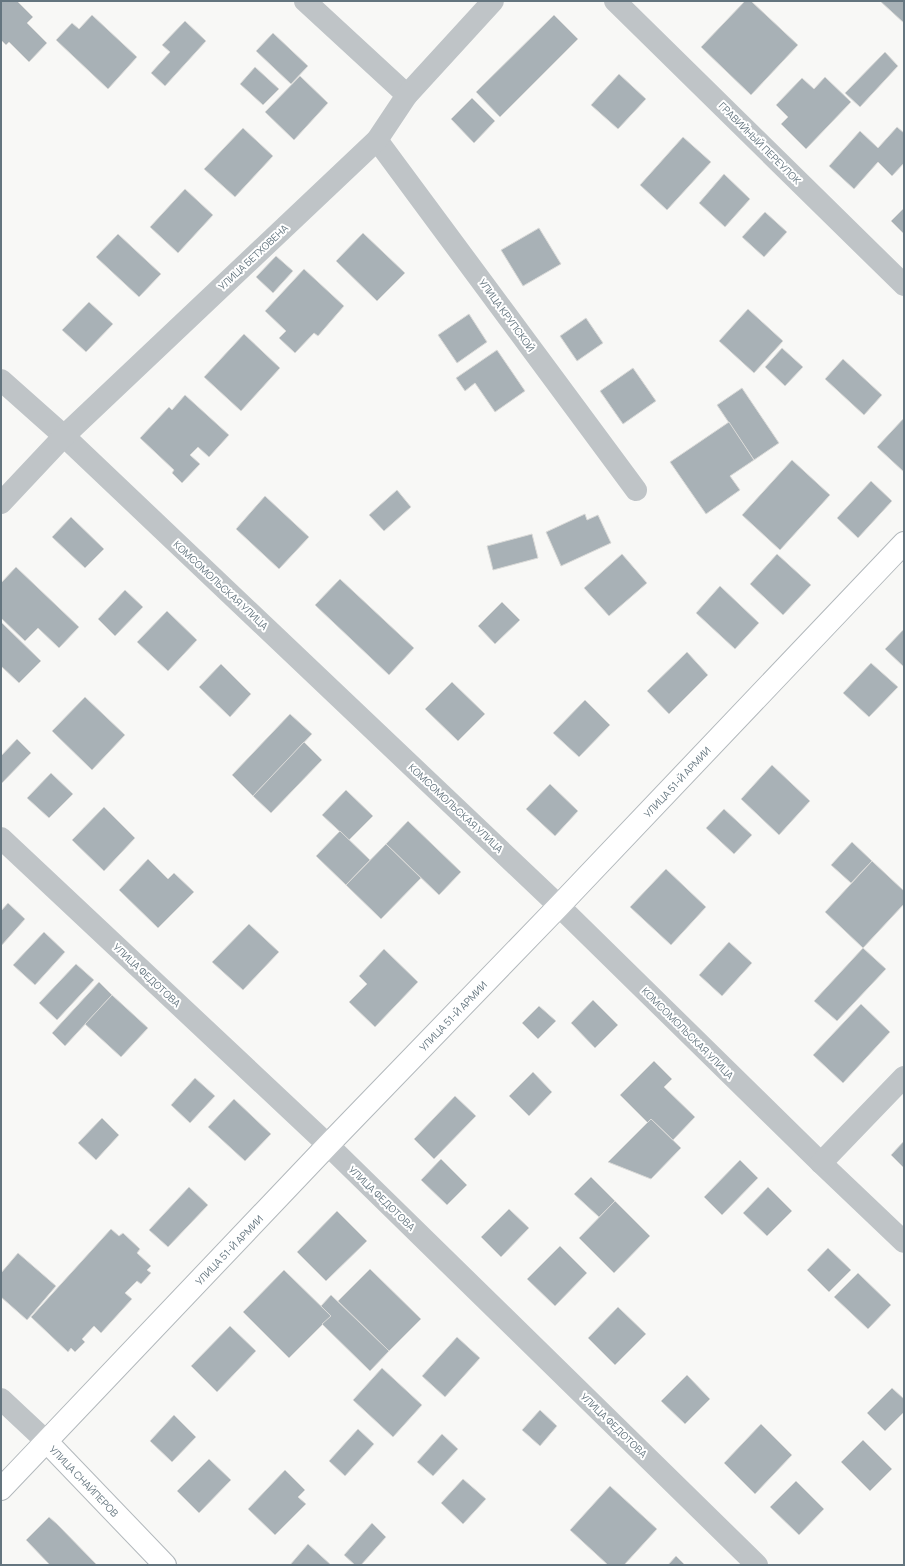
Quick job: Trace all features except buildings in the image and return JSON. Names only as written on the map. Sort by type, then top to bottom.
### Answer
[{"type":"main road","name":"УЛИЦА 51-Й АРМИИ","points":[[1,1489],[328,1145],[559,906],[904,542]]},
{"type":"main road","name":"УЛИЦА СНАЙПЕРОВ","points":[[46,1442],[165,1565]]},
{"type":"street","points":[[305,1],[407,95]]},
{"type":"street","name":"УЛИЦА БЕТХОВЕНА","points":[[1,503],[64,436],[377,140],[407,95],[493,1]]},
{"type":"street","name":"ГРАВИЙНЫЙ ПЕРЕУЛОК","points":[[615,1],[904,285]]},
{"type":"street","name":"УЛИЦА КРУПСКОЙ","points":[[377,140],[636,490]]},
{"type":"street","name":"КОМСОМОЛЬСКАЯ УЛИЦА","points":[[1,380],[64,436],[559,906],[821,1163],[904,1242]]},
{"type":"street","name":"УЛИЦА ФЕДОТОВА","points":[[1,838],[328,1145],[757,1565]]},
{"type":"street","points":[[821,1163],[904,1077]]},
{"type":"street","name":"УЛИЦА СНАЙПЕРОВ","points":[[1,1399],[46,1442]]}]
